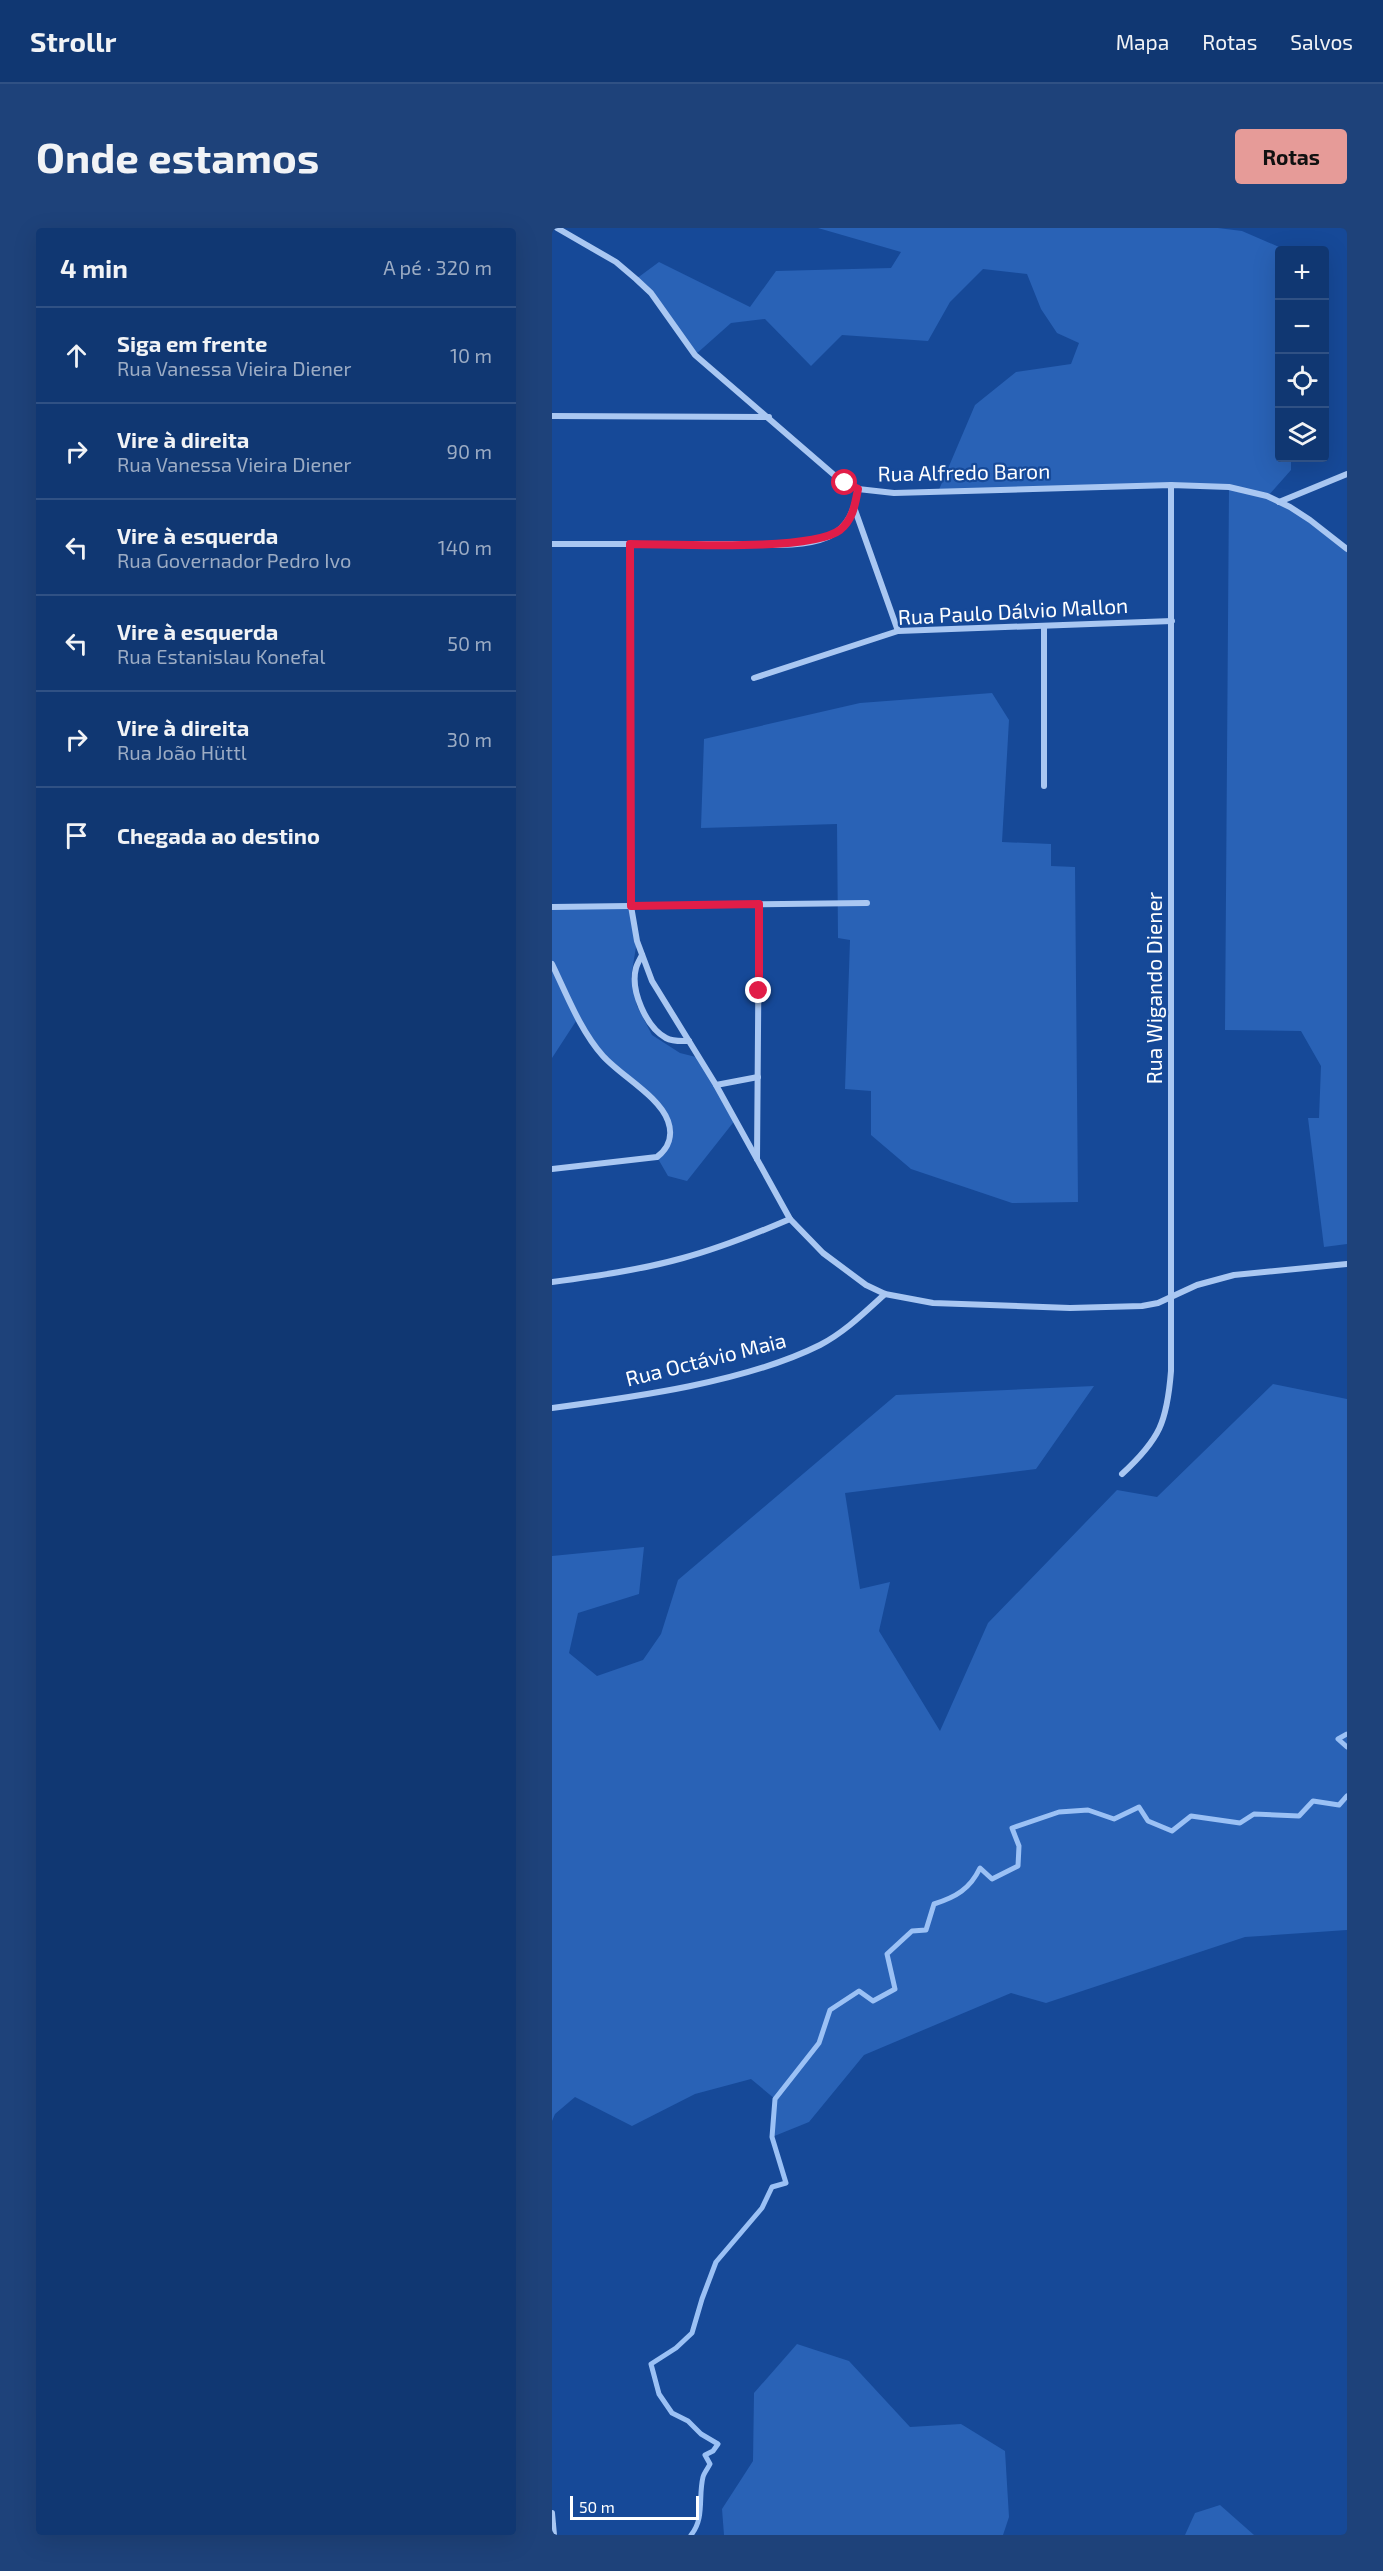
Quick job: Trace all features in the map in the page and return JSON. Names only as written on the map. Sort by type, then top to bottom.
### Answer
[{"type":"street","name":"Rua Alfredo Baron","points":[[557,228],[608,256],[636,279],[651,293],[695,355],[833,474],[858,489],[903,493],[1171,485],[1229,486],[1248,490],[1279,502],[1310,520],[1347,549]]},
{"type":"street","points":[[552,416],[769,417]]},
{"type":"street","points":[[1279,502],[1347,474]]},
{"type":"street","name":"Rua Wigando Diener","points":[[1122,1474],[1154,1442],[1166,1413],[1171,1371],[1171,485]]},
{"type":"street","points":[[552,544],[778,544],[817,540],[838,531],[848,522],[855,510],[858,489]]},
{"type":"street","points":[[855,510],[898,631]]},
{"type":"street","points":[[630,544],[631,906],[642,955],[652,981],[716,1085],[790,1219],[807,1238],[843,1269],[866,1285],[885,1294],[942,1304],[1070,1308],[1142,1306],[1158,1303],[1197,1285],[1234,1275],[1347,1264]]},
{"type":"street","name":"Rua Paulo Dálvio Mallon","points":[[754,678],[898,631],[1172,621]]},
{"type":"street","points":[[1044,626],[1044,786]]},
{"type":"street","points":[[552,907],[867,903]]},
{"type":"street","points":[[757,1159],[759,904]]},
{"type":"street","points":[[642,955],[635,969],[635,981],[644,1011],[655,1029],[667,1039],[689,1041]]},
{"type":"street","points":[[552,964],[591,1040],[616,1070],[662,1110],[670,1130],[670,1141],[664,1152],[657,1157],[552,1169]]},
{"type":"street","points":[[716,1085],[758,1077]]},
{"type":"street","points":[[552,1282],[619,1272],[681,1259],[744,1239],[790,1219]]},
{"type":"street","name":"Rua Octávio Maia","points":[[552,1408],[698,1384],[798,1355],[841,1332],[885,1294]]},
{"type":"street","points":[[552,2513],[554,2535]]},
{"type":"shaded area","points":[[818,228],[1218,228],[1242,231],[1277,246],[1275,462],[1291,462],[1291,470],[1268,496],[1290,507],[1347,549],[1347,1244],[1324,1247],[1308,1118],[1319,1118],[1321,1066],[1301,1031],[1225,1030],[1229,487],[938,492],[975,405],[1016,372],[1071,364],[1079,343],[1057,333],[1041,309],[1027,274],[983,269],[950,302],[928,341],[842,335],[811,366],[765,319],[731,323],[695,355],[651,293],[636,279],[659,262],[750,307],[776,271],[891,268],[901,252]]},
{"type":"shaded area","points":[[992,693],[1009,720],[1002,842],[1051,844],[1051,866],[1075,867],[1078,1202],[1012,1203],[911,1169],[871,1135],[871,1091],[845,1089],[850,940],[838,938],[837,824],[701,828],[704,739],[860,703]]},
{"type":"shaded area","points":[[631,906],[637,941],[631,977],[637,1006],[652,1035],[680,1053],[700,1058],[736,1119],[687,1181],[668,1176],[657,1157],[664,1152],[670,1130],[662,1110],[616,1070],[578,1018],[552,1058],[552,907]]},
{"type":"shaded area","points":[[1273,1384],[1347,1399],[1347,1930],[1245,1937],[1046,2003],[1011,1993],[864,2055],[809,2122],[772,2137],[775,2099],[751,2079],[695,2094],[632,2126],[575,2097],[555,2114],[552,2121],[552,1556],[644,1547],[639,1594],[578,1613],[569,1653],[597,1676],[643,1660],[661,1634],[678,1580],[896,1395],[1094,1386],[1036,1469],[845,1493],[860,1589],[890,1582],[879,1631],[940,1731],[988,1623],[1117,1490],[1157,1497]]},
{"type":"shaded area","points":[[797,2344],[849,2361],[910,2427],[961,2424],[1005,2451],[1009,2517],[1003,2535],[724,2535],[722,2509],[753,2461],[754,2393]]},
{"type":"shaded area","points":[[1220,2505],[1254,2535],[1185,2535],[1195,2513]]},
{"type":"waterway","points":[[1347,1734],[1338,1739],[1347,1747]]},
{"type":"waterway","points":[[691,2535],[698,2522],[703,2477],[710,2464],[705,2455],[713,2451],[718,2444],[701,2434],[688,2421],[672,2413],[659,2394],[651,2364],[676,2348],[692,2333],[716,2262],[762,2208],[772,2187],[786,2183],[772,2137],[775,2099],[819,2043],[830,2010],[859,1991],[873,2001],[895,1989],[887,1954],[912,1931],[926,1930],[934,1904],[962,1891],[972,1882],[980,1868],[992,1879],[1018,1866],[1019,1846],[1012,1828],[1059,1812],[1088,1810],[1114,1819],[1139,1807],[1148,1821],[1172,1831],[1191,1816],[1240,1823],[1254,1814],[1299,1816],[1313,1801],[1339,1805],[1347,1796]]},
{"type":"route","points":[[759,991],[759,904],[631,906],[630,544],[778,544],[799,543],[828,537],[848,522],[855,510],[858,489],[845,483]]}]
